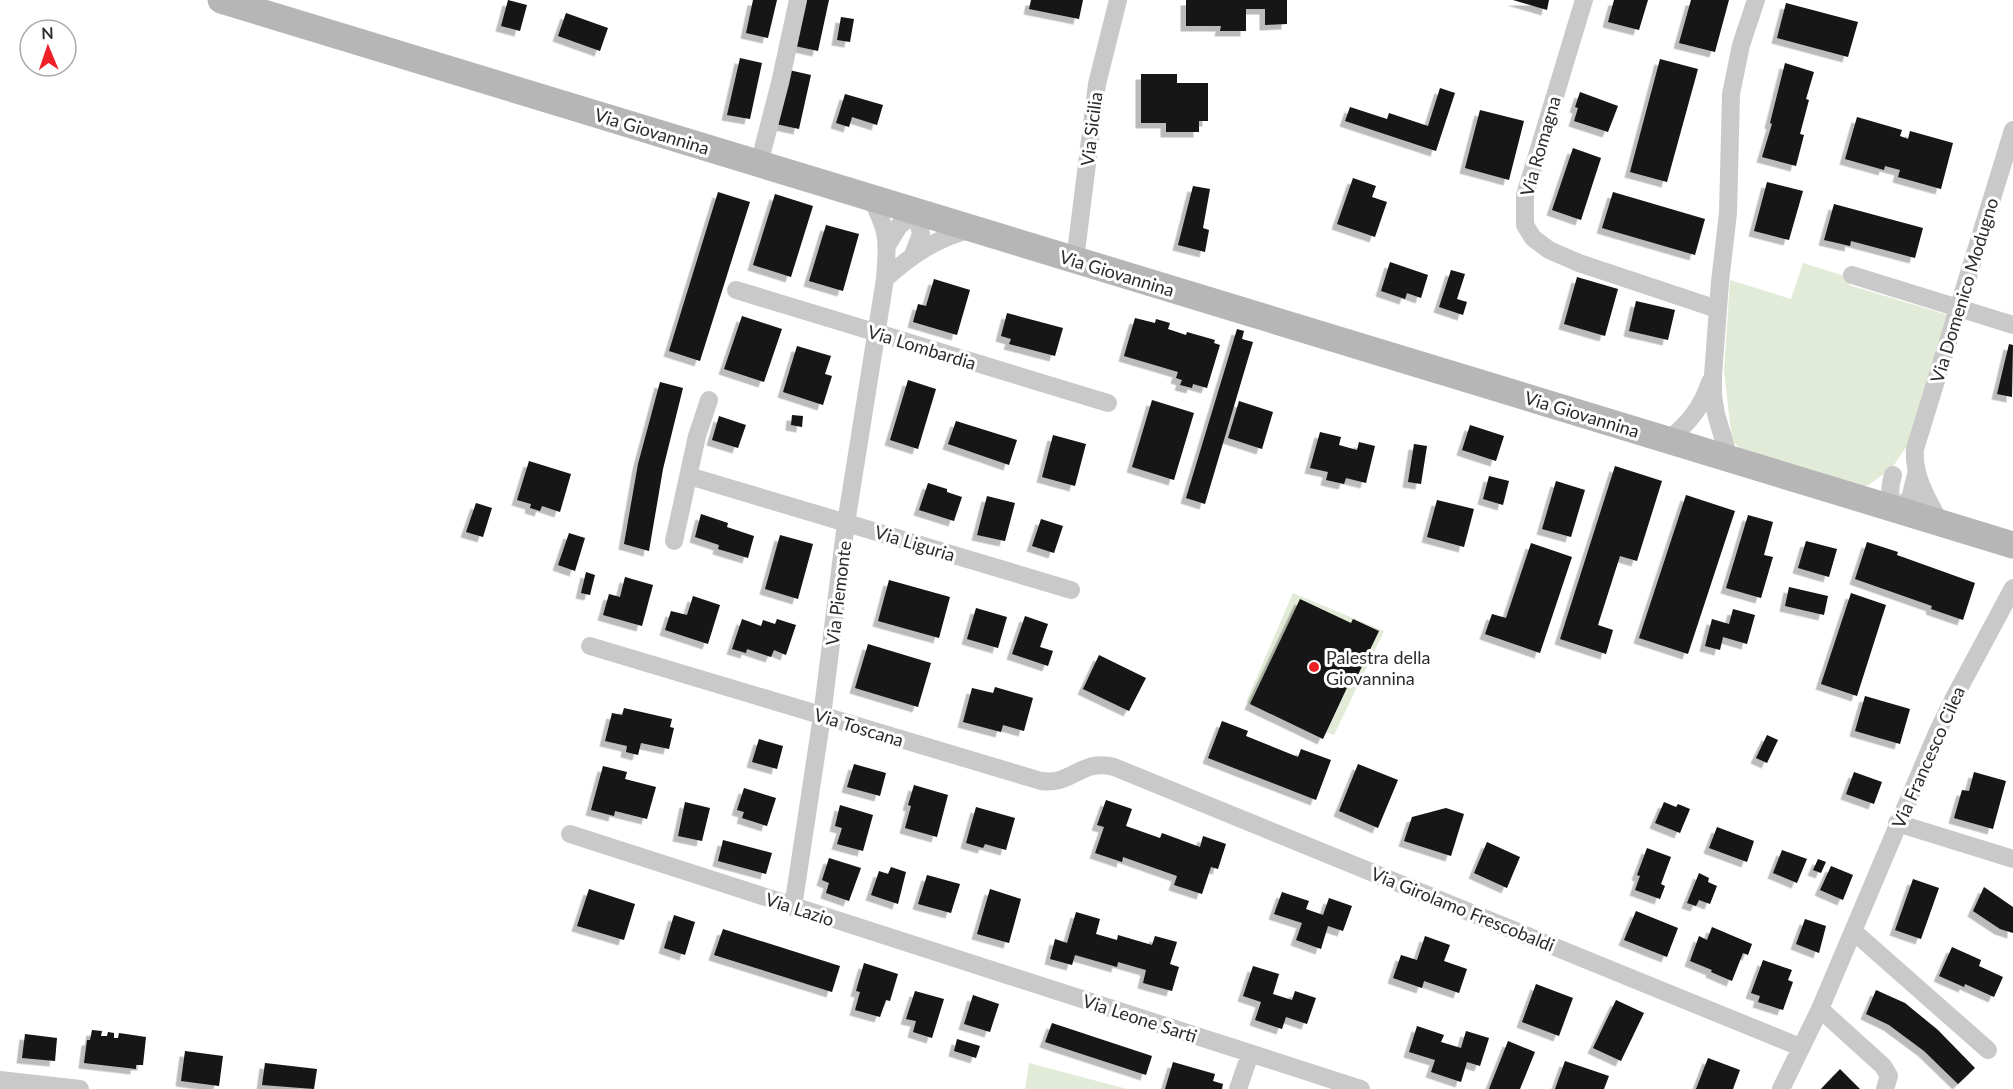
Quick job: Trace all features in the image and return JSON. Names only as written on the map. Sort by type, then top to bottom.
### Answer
[{"type":"street","name":"Via Giovannina","points":[[221,0],[2013,545]]},
{"type":"street","points":[[759,164],[798,0]]},
{"type":"street","name":"Via Sicilia","points":[[1075,260],[1097,84],[1118,0]]},
{"type":"street","name":"Via Romagna","points":[[1584,0],[1525,195],[1525,225],[1528,232],[1540,244],[1568,259],[1717,309]]},
{"type":"street","points":[[1700,450],[1711,433],[1705,397],[1713,375],[1729,190],[1731,94],[1741,45],[1756,0]]},
{"type":"street","name":"Via Domenico Modugno","points":[[1896,509],[1910,499],[1915,486],[1915,449],[2013,130]]},
{"type":"street","name":"Via Piemonte","points":[[793,906],[822,716],[846,523],[885,279],[888,244],[882,220],[871,198]]},
{"type":"street","points":[[888,244],[899,226],[916,212],[921,234],[913,255]]},
{"type":"street","points":[[885,279],[913,255],[943,238],[973,229]]},
{"type":"street","points":[[1852,275],[2013,325]]},
{"type":"street","name":"Via Lombardia","points":[[736,290],[1108,403]]},
{"type":"street","points":[[674,541],[698,436],[709,400]]},
{"type":"street","points":[[1668,440],[1706,407]]},
{"type":"street","points":[[1706,407],[1721,433],[1729,458]]},
{"type":"street","name":"Via Domenico Modugno","points":[[1858,497],[1904,467],[1915,449]]},
{"type":"street","name":"Via Domenico Modugno","points":[[1916,474],[1940,522]]},
{"type":"street","points":[[1893,475],[1889,487],[1896,509]]},
{"type":"street","name":"Via Liguria","points":[[689,476],[1071,590]]},
{"type":"street","name":"Via Francesco Cilea","points":[[1780,1089],[1820,1009],[1954,696],[2013,588]]},
{"type":"street","name":"Via Toscana","points":[[590,646],[1041,781],[1061,781],[1086,767],[1100,764],[1126,771]]},
{"type":"street","name":"Via Girolamo Frescobaldi","points":[[1126,771],[1800,1047]]},
{"type":"street","points":[[1898,823],[2013,859]]},
{"type":"street","name":"Via Lazio","points":[[570,834],[1030,983]]},
{"type":"street","points":[[1853,931],[1988,1050]]},
{"type":"street","name":"Via Leone Sarti","points":[[1030,983],[1362,1089]]},
{"type":"street","points":[[1820,1009],[1883,1066],[1889,1076],[1885,1089]]},
{"type":"street","points":[[1238,1089],[1250,1053]]},
{"type":"street","points":[[0,1080],[80,1089]]},
{"type":"green space","points":[[1803,263],[1851,278],[1849,285],[1948,315],[1909,443],[1892,468],[1861,488],[1741,449],[1732,441],[1724,371],[1730,280],[1791,299]]},
{"type":"green space","name":"Palestra della Giovannina","points":[[1293,593],[1384,631],[1334,735],[1246,702]]},
{"type":"green space","points":[[1029,1063],[1127,1089],[1025,1089]]},
{"type":"building","points":[[508,0],[527,5],[520,31],[501,26]]},
{"type":"building","points":[[753,0],[777,0],[768,38],[746,33]]},
{"type":"building","points":[[804,0],[829,0],[818,51],[795,46]]},
{"type":"building","points":[[1031,0],[1083,0],[1079,19],[1029,9]]},
{"type":"building","points":[[1186,0],[1287,0],[1287,24],[1265,25],[1265,9],[1246,9],[1246,31],[1220,31],[1221,26],[1186,26]]},
{"type":"building","points":[[1513,0],[1549,0],[1547,10]]},
{"type":"building","points":[[1614,0],[1648,0],[1639,30],[1608,22]]},
{"type":"building","points":[[1691,0],[1729,0],[1715,52],[1679,43]]},
{"type":"building","points":[[1786,3],[1858,22],[1848,57],[1777,38]]},
{"type":"building","points":[[566,13],[608,28],[600,51],[558,36]]},
{"type":"building","points":[[841,17],[854,19],[850,42],[837,40]]},
{"type":"building","points":[[740,58],[762,63],[750,119],[727,115]]},
{"type":"building","points":[[1660,59],[1698,69],[1667,182],[1630,172]]},
{"type":"building","points":[[1785,63],[1814,72],[1806,99],[1809,100],[1800,134],[1804,135],[1796,166],[1762,157],[1772,124],[1770,123]]},
{"type":"building","points":[[789,70],[811,75],[799,129],[776,124]]},
{"type":"building","points":[[1141,74],[1177,74],[1177,83],[1208,83],[1208,121],[1199,121],[1199,132],[1166,132],[1166,123],[1141,123]]},
{"type":"building","points":[[1440,88],[1455,93],[1436,151],[1345,121],[1350,107],[1387,119],[1389,113],[1428,126]]},
{"type":"building","points":[[1580,92],[1618,106],[1608,132],[1574,121],[1578,108],[1575,107]]},
{"type":"building","points":[[845,94],[883,105],[877,125],[852,117],[849,127],[836,123]]},
{"type":"building","points":[[1480,110],[1524,121],[1509,180],[1465,168]]},
{"type":"building","points":[[1857,117],[1902,130],[1900,136],[1908,139],[1910,131],[1953,143],[1941,189],[1898,177],[1900,170],[1885,166],[1884,170],[1845,159]]},
{"type":"building","points":[[1573,148],[1601,158],[1581,220],[1552,210]]},
{"type":"building","points":[[1353,178],[1376,186],[1372,197],[1387,202],[1375,237],[1337,224]]},
{"type":"building","points":[[1767,182],[1803,191],[1789,240],[1754,231]]},
{"type":"building","points":[[1193,186],[1210,189],[1203,228],[1209,230],[1205,252],[1178,245]]},
{"type":"building","points":[[718,192],[750,202],[700,361],[669,351]]},
{"type":"building","points":[[1613,192],[1705,219],[1695,255],[1602,228]]},
{"type":"building","points":[[775,194],[813,206],[791,277],[753,265]]},
{"type":"building","points":[[1834,204],[1923,228],[1915,258],[1851,241],[1850,246],[1824,240]]},
{"type":"building","points":[[826,225],[859,234],[843,291],[809,281]]},
{"type":"building","points":[[1390,262],[1428,275],[1421,298],[1407,293],[1405,299],[1381,291]]},
{"type":"building","points":[[1451,270],[1465,274],[1457,299],[1467,302],[1463,315],[1439,307]]},
{"type":"building","points":[[1577,277],[1618,289],[1605,336],[1564,324]]},
{"type":"building","points":[[934,279],[970,290],[957,335],[913,322],[918,304],[926,306]]},
{"type":"building","points":[[1636,301],[1675,310],[1668,340],[1629,331]]},
{"type":"building","points":[[1007,313],[1063,328],[1055,356],[1009,344],[1011,339],[1001,336]]},
{"type":"building","points":[[742,316],[782,329],[764,382],[724,369]]},
{"type":"building","points":[[1135,318],[1155,323],[1156,319],[1170,323],[1168,329],[1215,340],[1214,343],[1220,345],[1207,388],[1193,384],[1192,388],[1180,385],[1182,380],[1176,378],[1178,372],[1124,356]]},
{"type":"building","points":[[1237,329],[1244,331],[1242,339],[1253,342],[1205,504],[1186,498]]},
{"type":"building","points":[[2009,344],[2013,345],[2012,397],[1997,394]]},
{"type":"building","points":[[797,346],[831,356],[825,374],[832,376],[823,405],[783,392]]},
{"type":"building","points":[[908,380],[936,389],[918,449],[890,440]]},
{"type":"building","points":[[660,382],[683,388],[663,469],[649,551],[624,544],[638,464]]},
{"type":"building","points":[[1152,400],[1194,413],[1174,480],[1132,467]]},
{"type":"building","points":[[1239,401],[1273,412],[1262,449],[1228,438]]},
{"type":"building","points":[[792,415],[803,416],[802,427],[791,425]]},
{"type":"building","points":[[719,416],[746,425],[738,448],[712,440]]},
{"type":"building","points":[[956,421],[1017,440],[1009,465],[948,444]]},
{"type":"building","points":[[1470,425],[1504,436],[1496,461],[1462,450]]},
{"type":"building","points":[[1320,432],[1341,437],[1339,445],[1357,450],[1359,442],[1375,446],[1366,483],[1346,478],[1344,484],[1326,480],[1328,472],[1310,468]]},
{"type":"building","points":[[1053,435],[1086,444],[1075,486],[1042,477]]},
{"type":"building","points":[[1414,444],[1427,446],[1421,484],[1408,482]]},
{"type":"building","points":[[529,461],[571,474],[560,512],[542,506],[540,511],[530,508],[531,504],[517,500]]},
{"type":"building","points":[[1615,466],[1662,481],[1637,561],[1620,556],[1598,625],[1613,630],[1606,654],[1560,639]]},
{"type":"building","points":[[1489,476],[1509,481],[1503,505],[1483,499]]},
{"type":"building","points":[[1556,481],[1585,490],[1571,537],[1542,529]]},
{"type":"building","points":[[928,483],[962,497],[954,521],[919,510]]},
{"type":"building","points":[[1686,495],[1735,511],[1688,654],[1639,638]]},
{"type":"building","points":[[987,496],[1015,503],[1005,541],[977,535]]},
{"type":"building","points":[[1437,500],[1474,509],[1464,547],[1427,537]]},
{"type":"building","points":[[476,503],[492,508],[483,537],[466,532]]},
{"type":"building","points":[[701,514],[728,523],[727,527],[754,536],[748,558],[718,549],[719,545],[695,537]]},
{"type":"building","points":[[1748,515],[1773,522],[1764,555],[1773,557],[1761,598],[1726,588]]},
{"type":"building","points":[[1041,519],[1063,526],[1054,553],[1032,546]]},
{"type":"building","points":[[569,533],[585,538],[575,571],[558,565]]},
{"type":"building","points":[[780,535],[813,544],[798,599],[765,589]]},
{"type":"building","points":[[1806,541],[1837,549],[1829,577],[1798,568]]},
{"type":"building","points":[[1867,542],[1975,583],[1963,620],[1931,609],[1932,606],[1855,579]]},
{"type":"building","points":[[1531,543],[1572,557],[1540,653],[1485,634],[1492,614],[1506,618]]},
{"type":"building","points":[[586,572],[595,575],[590,595],[581,593]]},
{"type":"building","points":[[625,577],[653,585],[642,626],[603,615],[609,594],[620,597]]},
{"type":"building","points":[[889,580],[950,597],[939,638],[878,621]]},
{"type":"building","points":[[1789,587],[1828,596],[1824,615],[1785,606]]},
{"type":"building","points":[[1851,593],[1886,605],[1857,696],[1821,684]]},
{"type":"building","points":[[693,596],[720,605],[708,644],[665,630],[671,611],[687,615]]},
{"type":"building","name":"Palestra della Giovannina","points":[[1300,599],[1351,623],[1353,619],[1379,631],[1356,679],[1352,677],[1323,739],[1250,704]]},
{"type":"building","points":[[976,608],[1007,617],[998,648],[967,639]]},
{"type":"building","points":[[1733,609],[1755,615],[1747,644],[1723,637],[1720,650],[1705,646],[1712,619],[1729,624]]},
{"type":"building","points":[[1025,616],[1048,624],[1040,647],[1053,651],[1048,666],[1012,654]]},
{"type":"building","points":[[742,619],[761,626],[763,620],[775,624],[777,619],[796,625],[786,655],[774,650],[771,657],[747,649],[746,653],[732,649]]},
{"type":"building","points":[[868,644],[931,663],[918,707],[855,688]]},
{"type":"building","points":[[1099,655],[1146,678],[1129,711],[1083,689]]},
{"type":"building","points":[[995,687],[1033,698],[1024,731],[1003,725],[1001,732],[963,722],[972,688],[993,693]]},
{"type":"building","points":[[1865,696],[1910,709],[1900,744],[1855,731]]},
{"type":"building","points":[[624,708],[672,719],[670,727],[674,728],[669,749],[641,743],[638,755],[626,752],[627,746],[605,741],[612,713],[622,715]]},
{"type":"building","points":[[1222,721],[1248,731],[1246,736],[1298,757],[1301,749],[1331,760],[1316,800],[1208,758]]},
{"type":"building","points":[[1767,735],[1778,740],[1767,763],[1756,758]]},
{"type":"building","points":[[759,739],[783,746],[777,769],[752,762]]},
{"type":"building","points":[[854,764],[886,773],[880,796],[847,787]]},
{"type":"building","points":[[1358,764],[1398,780],[1378,828],[1339,811]]},
{"type":"building","points":[[603,766],[627,772],[625,779],[656,787],[647,819],[615,811],[614,816],[591,810]]},
{"type":"building","points":[[1854,772],[1882,782],[1874,804],[1846,794]]},
{"type":"building","points":[[1974,772],[2006,781],[1993,829],[1954,818],[1962,790],[1969,791]]},
{"type":"building","points":[[914,785],[948,795],[937,837],[905,828]]},
{"type":"building","points":[[744,788],[776,798],[767,826],[742,818],[744,812],[737,810]]},
{"type":"building","points":[[1106,800],[1132,809],[1126,826],[1160,838],[1162,833],[1200,847],[1203,836],[1226,844],[1218,869],[1211,867],[1202,894],[1174,885],[1177,876],[1123,857],[1122,862],[1095,853],[1104,827],[1097,825]]},
{"type":"building","points":[[685,802],[710,808],[702,841],[678,836]]},
{"type":"building","points":[[1664,802],[1690,809],[1680,833],[1655,823]]},
{"type":"building","points":[[840,805],[873,815],[863,851],[837,844],[842,828],[835,826]]},
{"type":"building","points":[[976,807],[1015,818],[1006,850],[985,844],[983,848],[966,843]]},
{"type":"building","points":[[1446,808],[1464,814],[1451,856],[1404,841],[1412,817]]},
{"type":"building","points":[[1717,827],[1754,841],[1747,862],[1709,848]]},
{"type":"building","points":[[723,840],[772,853],[766,874],[718,861]]},
{"type":"building","points":[[1487,842],[1520,857],[1507,888],[1474,873]]},
{"type":"building","points":[[1647,848],[1671,857],[1661,884],[1665,886],[1660,899],[1635,890],[1640,876],[1637,875]]},
{"type":"building","points":[[1782,850],[1807,859],[1797,883],[1773,873]]},
{"type":"building","points":[[829,858],[861,868],[849,901],[826,893],[829,883],[822,880]]},
{"type":"building","points":[[1818,859],[1826,862],[1821,873],[1813,870]]},
{"type":"building","points":[[1831,866],[1853,875],[1843,900],[1820,890]]},
{"type":"building","points":[[891,867],[906,872],[898,904],[871,895],[879,871],[888,874]]},
{"type":"building","points":[[1699,873],[1709,878],[1708,882],[1717,886],[1710,904],[1699,900],[1696,906],[1687,903]]},
{"type":"building","points":[[927,875],[960,884],[951,913],[918,904]]},
{"type":"building","points":[[1913,879],[1939,888],[1921,939],[1895,930]]},
{"type":"building","points":[[1984,887],[2013,907],[2013,933],[2000,929],[1973,911]]},
{"type":"building","points":[[589,889],[635,904],[624,940],[577,926]]},
{"type":"building","points":[[990,889],[1021,899],[1009,943],[977,934]]},
{"type":"building","points":[[1282,892],[1309,901],[1306,909],[1323,915],[1329,898],[1352,906],[1343,931],[1328,926],[1321,949],[1296,940],[1302,923],[1274,914]]},
{"type":"building","points":[[1636,911],[1678,928],[1667,957],[1624,940]]},
{"type":"building","points":[[1076,912],[1100,919],[1096,934],[1117,940],[1118,935],[1152,945],[1155,936],[1177,942],[1170,964],[1179,967],[1172,991],[1143,983],[1146,970],[1118,962],[1117,967],[1075,955],[1072,965],[1050,959],[1055,939],[1067,943]]},
{"type":"building","points":[[674,915],[695,922],[685,955],[664,948]]},
{"type":"building","points":[[1805,919],[1826,926],[1819,953],[1796,944]]},
{"type":"building","points":[[1712,927],[1752,944],[1748,955],[1743,953],[1732,981],[1690,961],[1699,936],[1707,940]]},
{"type":"building","points":[[723,929],[840,966],[832,992],[714,955]]},
{"type":"building","points":[[1425,936],[1450,945],[1444,961],[1467,969],[1459,993],[1424,981],[1422,988],[1393,978],[1401,955],[1417,960]]},
{"type":"building","points":[[1952,947],[1981,960],[1979,966],[2003,977],[1994,997],[1965,984],[1964,987],[1939,976]]},
{"type":"building","points":[[1763,960],[1792,970],[1788,980],[1793,982],[1783,1010],[1758,1002],[1760,996],[1751,993]]},
{"type":"building","points":[[864,963],[898,974],[890,1001],[886,1000],[880,1017],[855,1010],[860,992],[856,991]]},
{"type":"building","points":[[1253,966],[1279,974],[1273,994],[1292,1000],[1295,991],[1316,998],[1307,1024],[1286,1017],[1282,1029],[1255,1020],[1261,1002],[1243,996]]},
{"type":"building","points":[[1536,984],[1573,998],[1559,1036],[1522,1022]]},
{"type":"building","points":[[1876,990],[1905,1003],[1938,1030],[1975,1068],[1958,1084],[1924,1051],[1889,1025],[1866,1014]]},
{"type":"building","points":[[915,991],[944,999],[932,1038],[913,1032],[916,1021],[906,1019]]},
{"type":"building","points":[[973,995],[999,1004],[990,1032],[964,1024]]},
{"type":"building","points":[[1616,1000],[1644,1013],[1621,1061],[1593,1048]]},
{"type":"building","points":[[1052,1023],[1152,1056],[1146,1075],[1045,1042]]},
{"type":"building","points":[[1417,1026],[1444,1035],[1441,1042],[1461,1048],[1466,1031],[1489,1038],[1480,1066],[1467,1062],[1461,1082],[1431,1072],[1435,1060],[1409,1052]]},
{"type":"building","points":[[92,1030],[102,1031],[101,1036],[107,1036],[108,1032],[114,1033],[114,1038],[118,1038],[119,1033],[146,1037],[143,1065],[136,1065],[136,1069],[84,1063],[87,1040],[90,1040]]},
{"type":"building","points":[[25,1034],[57,1038],[55,1061],[22,1058]]},
{"type":"building","points":[[957,1039],[980,1046],[976,1058],[954,1051]]},
{"type":"building","points":[[1508,1041],[1535,1052],[1520,1089],[1489,1089]]},
{"type":"building","points":[[185,1051],[223,1056],[219,1086],[181,1081]]},
{"type":"building","points":[[1708,1058],[1740,1070],[1733,1089],[1696,1089]]},
{"type":"building","points":[[1565,1061],[1609,1076],[1604,1089],[1555,1089]]},
{"type":"building","points":[[1173,1062],[1215,1074],[1213,1081],[1223,1084],[1222,1089],[1165,1089]]},
{"type":"building","points":[[265,1063],[317,1069],[314,1089],[262,1085]]},
{"type":"building","points":[[1840,1069],[1860,1089],[1821,1089]]},
{"type":"place","name":"Palestra della Giovannina","points":[[1314,667]]}]
